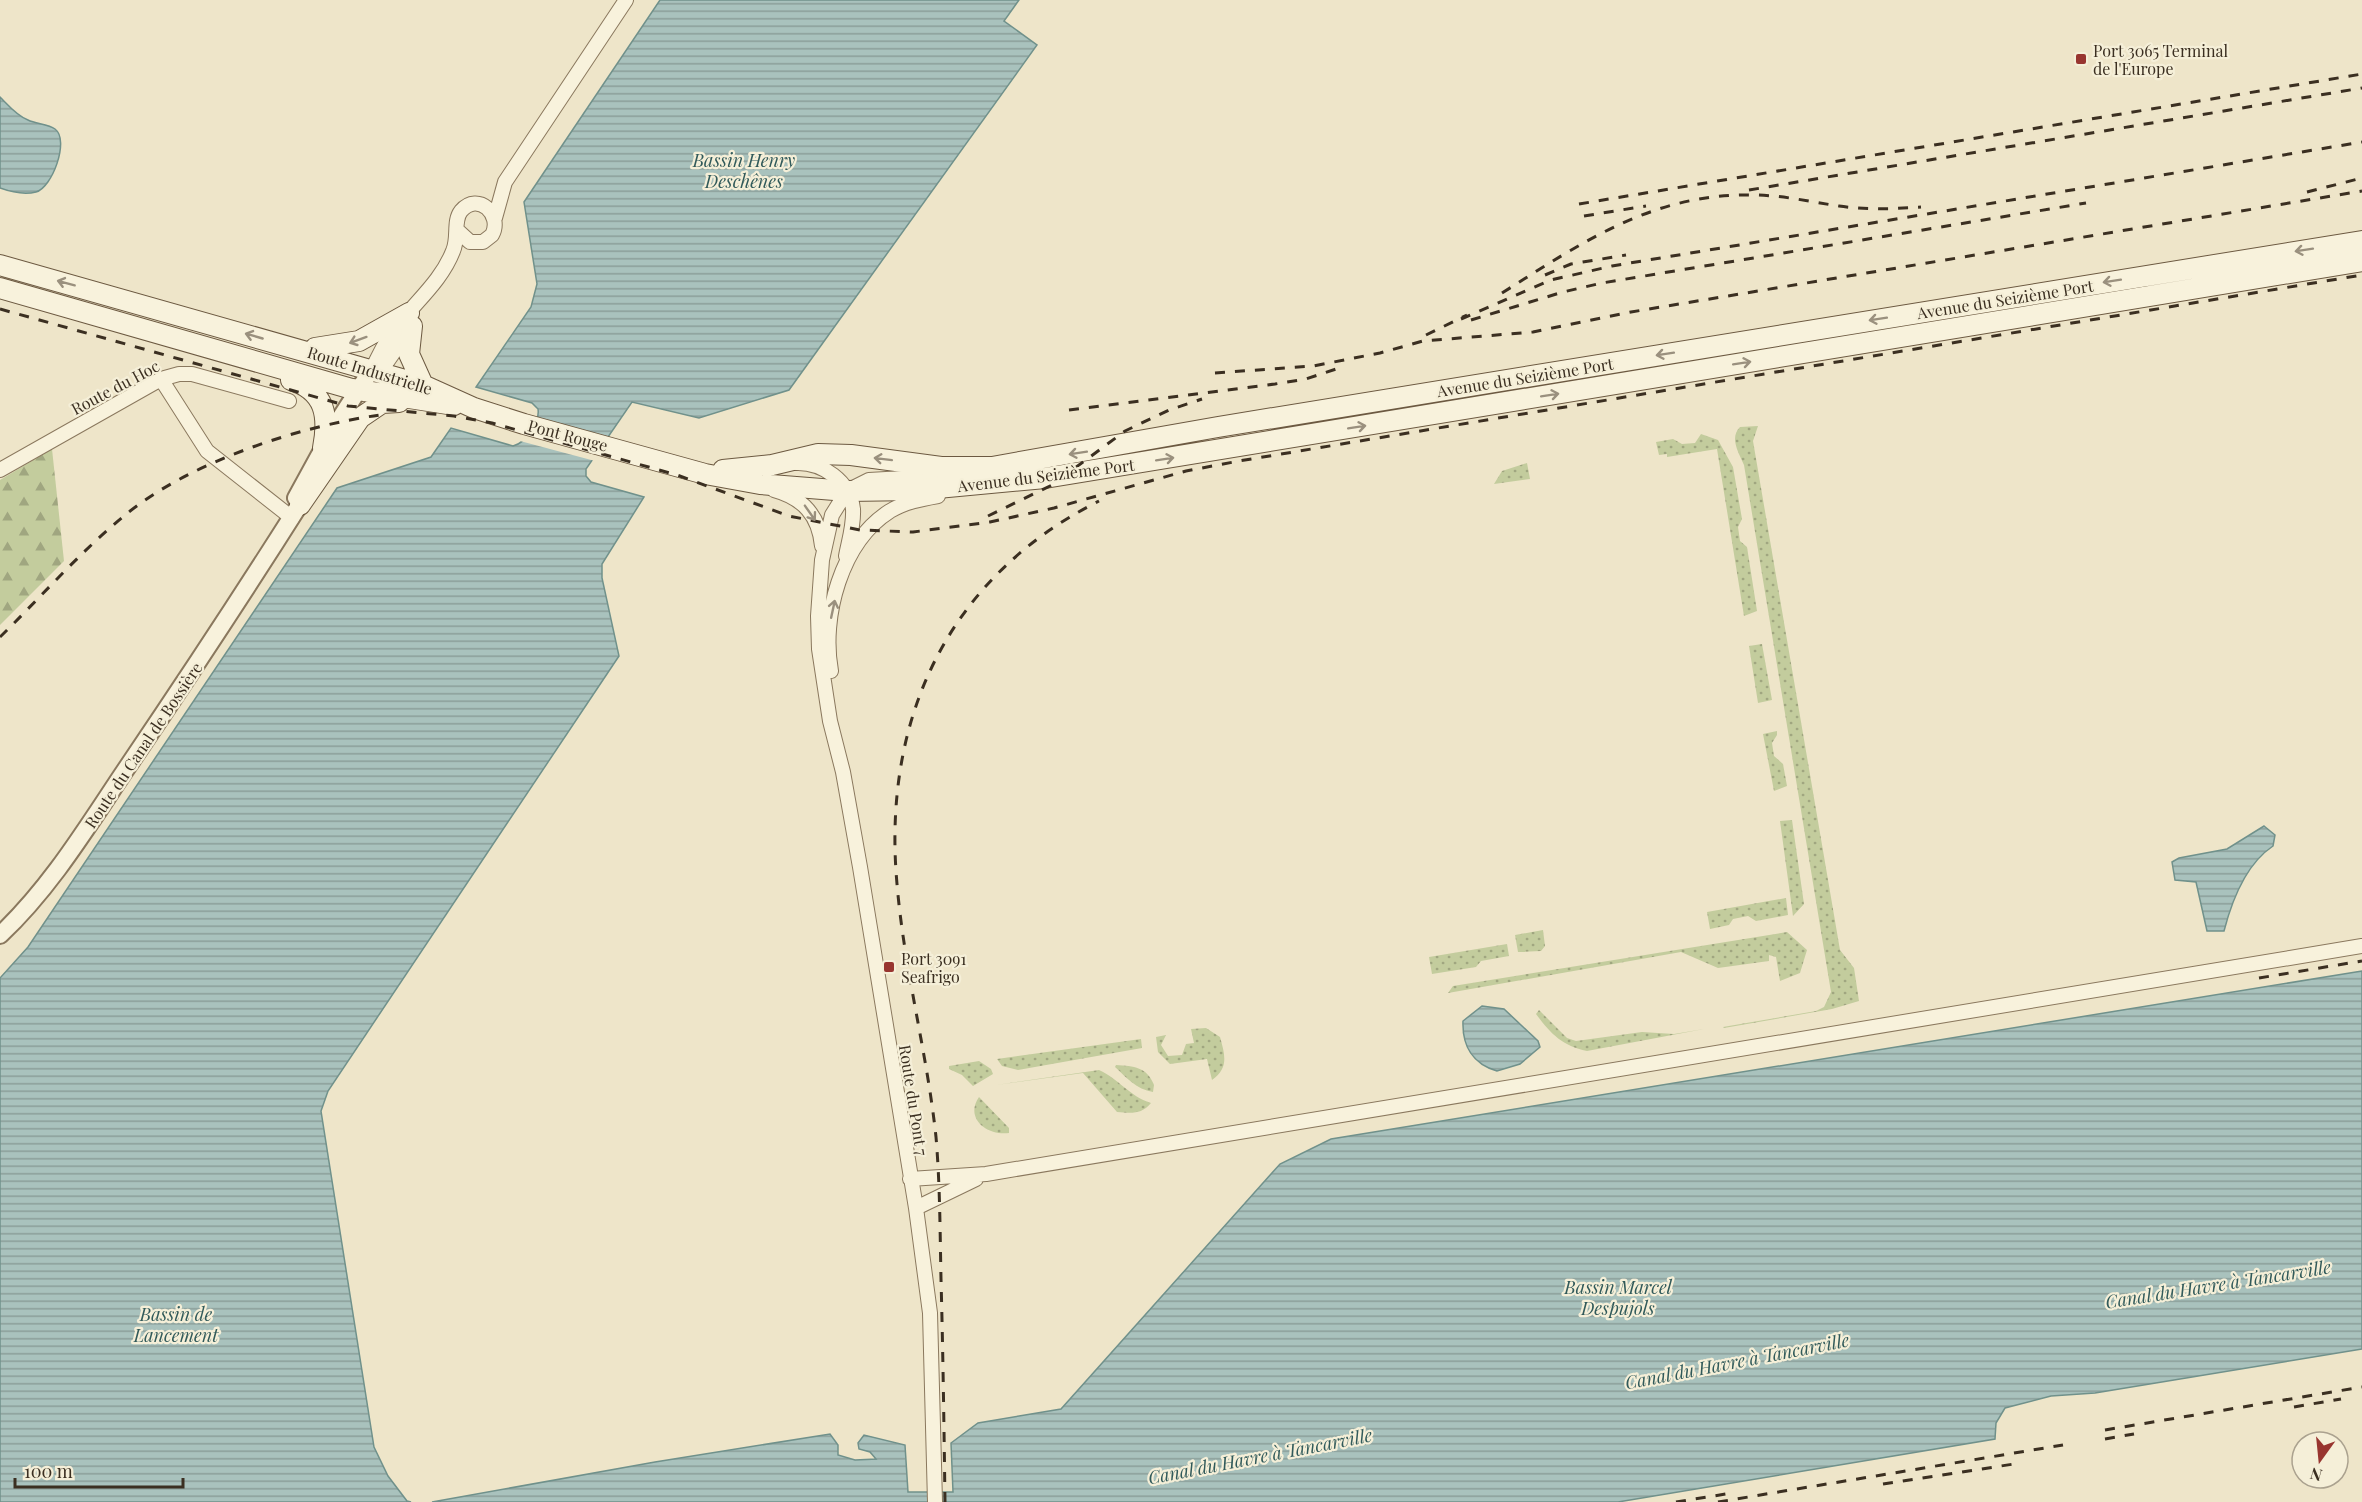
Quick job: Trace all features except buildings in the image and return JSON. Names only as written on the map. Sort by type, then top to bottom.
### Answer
[{"type":"main road","name":"Avenue du Seizième Port","points":[[687,468],[732,469],[772,465],[818,453],[834,453],[941,467],[992,467],[1218,426],[2362,241]]},
{"type":"main road","name":"Avenue du Seizième Port","points":[[662,461],[719,477],[776,486],[847,491],[916,490],[1045,478],[2362,261]]},
{"type":"main road","name":"Route Industrielle","points":[[0,265],[293,346],[368,379],[474,408]]},
{"type":"main road","points":[[0,288],[93,315],[368,379]]},
{"type":"main road","points":[[0,298],[311,388],[325,411],[328,425],[323,448]]},
{"type":"main road","points":[[293,346],[319,348],[359,341],[411,320],[409,354],[422,393],[382,403],[360,418],[293,513]]},
{"type":"main road","name":"Pont Rouge","points":[[474,408],[524,424],[662,461]]},
{"type":"street","points":[[505,182],[475,204],[461,211],[457,222],[458,231],[463,238],[478,243],[492,235],[505,182],[626,0]]},
{"type":"street","points":[[475,204],[488,207],[495,218]]},
{"type":"street","name":"Route du Canal de Bossière","points":[[411,320],[453,251],[458,231]]},
{"type":"street","name":"Route du Canal de Bossière","points":[[293,513],[323,448],[368,379],[448,269],[478,243]]},
{"type":"street","name":"Route du Hoc","points":[[0,470],[161,379],[178,374],[192,374],[289,401]]},
{"type":"street","points":[[161,379],[207,451],[293,513]]},
{"type":"street","name":"Route du Canal de Bossière","points":[[0,935],[49,881],[195,668],[354,419],[368,379]]},
{"type":"street","points":[[772,465],[803,463],[817,465],[839,480],[852,503],[853,523],[829,638],[830,666],[840,726],[843,771]]},
{"type":"street","points":[[843,771],[830,721],[819,649],[818,616],[822,560],[832,515],[847,491],[869,480],[951,476],[992,467]]},
{"type":"street","points":[[719,477],[778,491],[805,505],[817,523],[822,560]]},
{"type":"street","points":[[840,581],[863,537],[891,511],[910,501],[1045,478]]},
{"type":"street","name":"Route du Pont 7","points":[[843,771],[916,1208],[930,1313],[935,1502]]},
{"type":"street","points":[[910,1179],[986,1174],[2362,946]]},
{"type":"street","points":[[916,1208],[986,1174]]},
{"type":"green space","points":[[1758,426],[1753,441],[1840,950],[1854,968],[1859,1001],[1832,1009],[1724,1028],[1816,1011],[1824,1007],[1831,992],[1744,465],[1735,441],[1740,427]]},
{"type":"green space","points":[[1701,434],[1718,440],[1733,467],[1742,519],[1738,527],[1740,541],[1747,547],[1757,611],[1744,616],[1717,449],[1667,457],[1667,454],[1659,455],[1656,442],[1673,439],[1682,444],[1695,443]]},
{"type":"green space","points":[[52,449],[64,561],[0,625],[0,480]]},
{"type":"green space","points":[[1527,463],[1530,479],[1494,484],[1502,471]]},
{"type":"green space","points":[[1762,644],[1772,700],[1758,703],[1749,646]]},
{"type":"green space","points":[[1777,731],[1772,743],[1774,756],[1783,764],[1787,786],[1774,791],[1763,734]]},
{"type":"green space","points":[[1792,820],[1804,904],[1793,916],[1780,821]]},
{"type":"green space","points":[[1786,898],[1788,915],[1756,921],[1748,916],[1733,919],[1729,925],[1710,929],[1707,912]]},
{"type":"green space","points":[[1543,930],[1545,946],[1541,951],[1518,952],[1515,935]]},
{"type":"green space","points":[[1787,932],[1807,950],[1800,973],[1780,981],[1776,957],[1769,955],[1769,961],[1718,968],[1681,952],[1448,993],[1453,986]]},
{"type":"green space","points":[[1507,944],[1509,956],[1481,961],[1476,967],[1432,974],[1429,957]]},
{"type":"green space","points":[[1539,1010],[1567,1038],[1576,1041],[1642,1032],[1674,1034],[1704,1029],[1587,1051],[1570,1046],[1557,1038],[1536,1014]]},
{"type":"green space","points":[[1206,1028],[1220,1037],[1224,1055],[1221,1071],[1212,1080],[1207,1059],[1170,1064],[1158,1052],[1156,1037],[1166,1035],[1161,1045],[1168,1056],[1182,1055],[1186,1044],[1194,1043],[1191,1029]]},
{"type":"green space","points":[[1141,1039],[1142,1048],[1018,1070],[1002,1066],[997,1059]]},
{"type":"green space","points":[[979,1061],[991,1069],[993,1074],[973,1086],[962,1075],[949,1069],[949,1066]]},
{"type":"green space","points":[[1116,1065],[1134,1067],[1144,1071],[1154,1085],[1153,1092],[1132,1082],[1115,1067]]},
{"type":"green space","points":[[1099,1070],[1136,1096],[1151,1103],[1140,1111],[1117,1112],[1083,1073],[996,1085]]},
{"type":"green space","points":[[979,1097],[1009,1128],[1009,1133],[993,1132],[980,1124],[974,1112]]},
{"type":"water","name":"Bassin de Lancement","points":[[660,0],[1019,0],[1004,21],[1037,45],[789,390],[699,418],[632,402],[586,469],[586,476],[591,482],[644,497],[602,564],[602,578],[619,656],[328,1091],[321,1111],[374,1447],[388,1476],[407,1501],[411,1502],[0,1502],[0,978],[28,947],[337,488],[431,457],[451,428],[513,446],[523,441],[531,431],[538,414],[538,409],[532,403],[476,387],[531,307],[537,284],[524,202]]},
{"type":"water","points":[[0,97],[20,116],[52,127],[59,135],[60,153],[53,173],[42,189],[36,192],[18,193],[0,188]]},
{"type":"water","points":[[2264,826],[2275,835],[2273,846],[2255,863],[2241,884],[2224,931],[2207,931],[2196,882],[2175,880],[2172,862],[2179,858],[2227,849]]},
{"type":"water","name":"Bassin Marcel Despujols","points":[[2362,971],[2362,1349],[2095,1393],[2051,1396],[2005,1408],[1996,1423],[1995,1439],[1618,1502],[432,1502],[655,1462],[830,1434],[838,1445],[838,1455],[855,1460],[876,1459],[870,1452],[859,1449],[858,1443],[864,1435],[905,1445],[908,1492],[953,1492],[951,1443],[978,1423],[1061,1409],[1280,1164],[1331,1139]]},
{"type":"water","points":[[1482,1006],[1504,1009],[1538,1041],[1540,1047],[1520,1064],[1497,1071],[1481,1064],[1467,1046],[1463,1021]]},
{"type":"pier","points":[[534,418],[610,438],[595,461],[520,441]]},
{"type":"railway","points":[[1579,204],[2362,74]]},
{"type":"railway","points":[[1749,190],[2362,88]]},
{"type":"railway","points":[[1461,319],[1551,280],[1612,266],[2362,142]]},
{"type":"railway","points":[[2307,192],[2362,178]]},
{"type":"railway","points":[[1215,373],[1313,366],[1380,353],[1423,341],[1533,332],[1631,312],[2362,191]]},
{"type":"railway","points":[[1502,293],[1561,256],[1620,224],[1683,202],[1717,197],[1764,195],[1860,208],[1921,207]]},
{"type":"railway","points":[[1471,320],[1563,292],[1602,283],[2086,203]]},
{"type":"railway","points":[[1584,216],[1646,206]]},
{"type":"railway","points":[[1545,275],[1571,264],[1626,255]]},
{"type":"railway","points":[[0,309],[348,406],[454,416],[492,423],[677,475],[789,516],[860,530],[913,532],[990,522],[1054,508],[1186,471],[1239,461],[2362,275]]},
{"type":"railway","points":[[1426,335],[1467,315]]},
{"type":"railway","points":[[1069,410],[1275,384],[1306,379],[1339,368]]},
{"type":"railway","points":[[988,516],[1052,485],[1125,431],[1169,410],[1202,399]]},
{"type":"railway","points":[[0,637],[108,530],[150,497],[179,479],[245,450],[280,438],[348,420],[380,415]]},
{"type":"railway","points":[[945,1502],[940,1225],[936,1137],[900,916],[895,823],[901,765],[915,710],[936,659],[965,612],[1002,570],[1046,533],[1099,501]]},
{"type":"railway","points":[[2259,978],[2362,961]]},
{"type":"railway","points":[[2105,1430],[2362,1387]]},
{"type":"railway","points":[[2294,1407],[2341,1399]]},
{"type":"railway","points":[[2105,1439],[2134,1434]]},
{"type":"railway","points":[[1718,1502],[2063,1445]]},
{"type":"railway","points":[[1883,1484],[2014,1464]]},
{"type":"railway","points":[[1676,1502],[1726,1494]]},
{"type":"place","name":"Port 3065 Terminal de l'Europe","points":[[2081,59]]},
{"type":"place","name":"Port 3091 Seafrigo","points":[[889,967]]},
{"type":"water label","name":"Bassin Henry Deschênes","points":[[744,170]]},
{"type":"water label","name":"Canal du Havre à Tancarville","points":[[2218,1284]]},
{"type":"water label","name":"Canal du Havre à Tancarville","points":[[1737,1361]]},
{"type":"water label","name":"Canal du Havre à Tancarville","points":[[1260,1456]]}]
